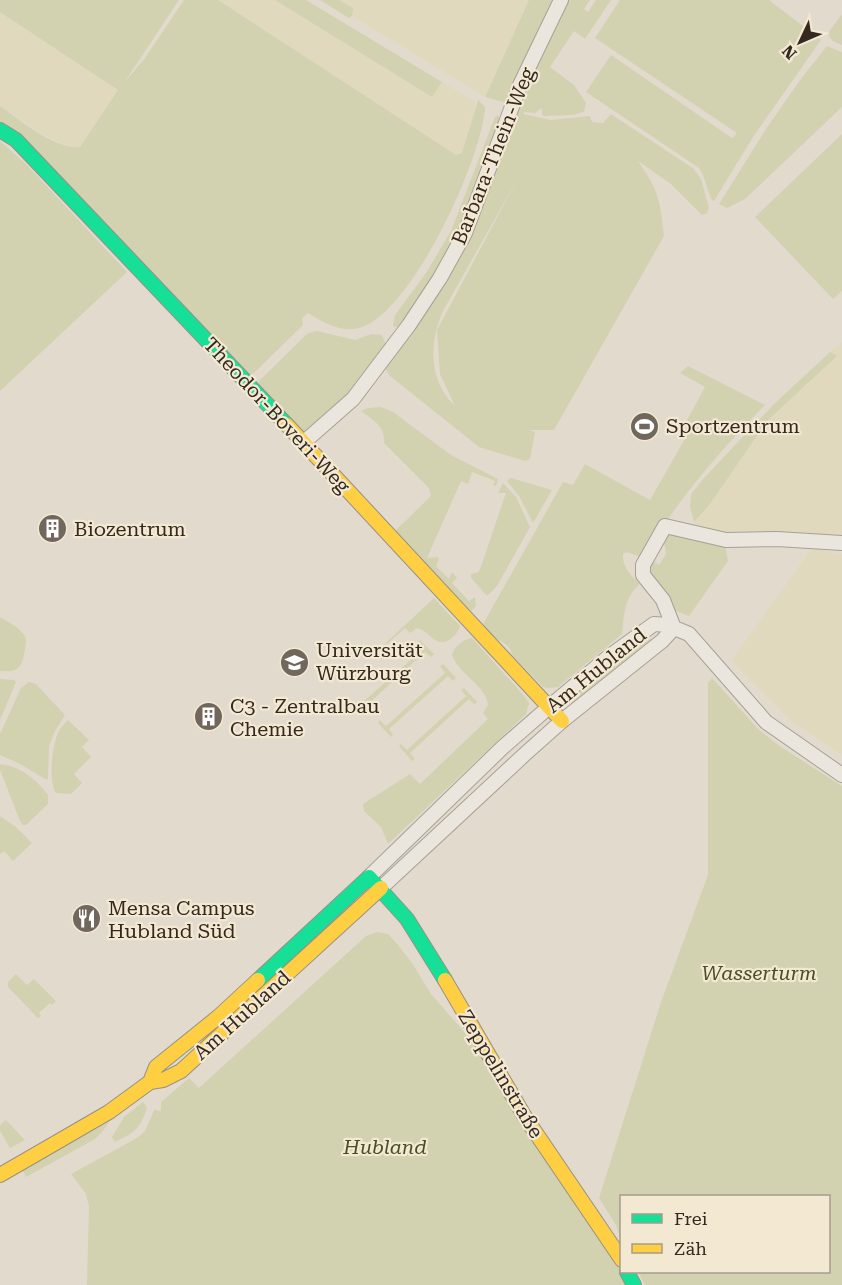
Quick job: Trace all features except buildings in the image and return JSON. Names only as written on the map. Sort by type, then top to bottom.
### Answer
[{"type":"street","name":"Barbara-Thein-Weg","points":[[303,443],[353,399],[409,325],[440,278],[465,233],[516,94],[561,0]]},
{"type":"street","name":"Theodor-Boveri-Weg","points":[[0,130],[16,140],[562,721]]},
{"type":"street","points":[[842,543],[777,539],[726,540],[665,526],[643,565],[643,575],[663,600],[674,628],[684,631],[693,638],[744,698],[777,731],[842,775]]},
{"type":"street","name":"Am Hubland","points":[[0,1175],[109,1112],[150,1082],[163,1080],[181,1071],[562,721],[662,641],[674,628],[660,624],[650,626],[549,707],[503,747],[369,877],[218,1017],[156,1067],[150,1082]]},
{"type":"street","points":[[369,877],[381,888]]},
{"type":"street","name":"Zeppelinstraße","points":[[381,888],[417,932],[493,1065],[558,1167],[608,1236],[620,1258]]},
{"type":"shaded area","points":[[218,0],[275,0],[432,97],[442,82],[476,102],[462,153],[456,155]]},
{"type":"shaded area","points":[[339,0],[529,0],[485,97],[352,16],[353,8]]},
{"type":"shaded area","points":[[0,12],[118,90],[80,147],[69,148],[38,132],[0,106]]},
{"type":"shaded area","points":[[842,342],[842,540],[738,536],[696,530],[694,522],[710,504],[757,433],[837,356],[830,352]]},
{"type":"shaded area","points":[[812,548],[842,554],[842,755],[791,721],[731,661]]},
{"type":"green space","points":[[0,0],[179,0],[124,83],[145,58],[184,0],[218,0],[456,155],[462,153],[478,100],[485,107],[472,161],[441,231],[421,266],[400,295],[379,317],[359,328],[345,329],[326,323],[308,313],[302,318],[303,325],[249,376],[0,124],[0,106],[49,139],[70,147],[80,147],[118,90],[0,12]]},
{"type":"green space","points":[[275,0],[306,0],[442,82],[432,97]]},
{"type":"green space","points":[[320,0],[339,0],[353,8],[352,16],[349,18]]},
{"type":"green space","points":[[529,0],[554,0],[507,103],[485,97]]},
{"type":"green space","points":[[567,0],[590,0],[584,9],[588,12],[596,0],[611,0],[585,39],[574,31],[550,67],[574,85],[586,103],[584,112],[544,116],[540,109],[535,113],[524,112],[523,114],[551,120],[590,116],[592,122],[603,123],[611,114],[694,169],[701,179],[709,208],[706,214],[702,215],[671,184],[638,161],[657,196],[664,236],[554,430],[529,430],[535,432],[530,459],[525,461],[479,447],[390,376],[384,367],[442,289],[471,231],[522,95]],"holes":[[[518,178],[437,330],[440,374],[455,406],[446,396],[436,373],[434,348],[438,323]]]},
{"type":"green space","points":[[620,0],[769,0],[821,40],[753,137],[714,201],[711,199],[699,168],[586,92],[611,55],[732,138],[737,133],[595,38]]},
{"type":"green space","points":[[842,14],[842,45],[831,40],[828,33]]},
{"type":"green space","points":[[827,46],[842,52],[842,107],[745,199],[727,208],[719,204],[768,126]]},
{"type":"green space","points":[[498,115],[500,121],[455,240],[422,297],[400,326],[395,327],[393,326],[395,315],[426,273],[451,231],[495,117]]},
{"type":"green space","points":[[842,134],[842,291],[833,299],[755,217]]},
{"type":"green space","points":[[0,141],[26,164],[127,272],[0,391]]},
{"type":"green space","points":[[317,331],[355,340],[371,334],[382,335],[386,345],[349,394],[305,435],[258,386],[259,381],[308,333]]},
{"type":"green space","points":[[830,352],[837,356],[767,421],[710,504],[694,522],[690,507],[691,494],[773,405]]},
{"type":"green space","points":[[688,366],[765,405],[700,476],[645,554],[638,556],[627,552],[623,554],[626,567],[640,584],[628,601],[622,634],[558,687],[543,687],[512,655],[508,646],[494,637],[483,624],[563,482],[573,485],[585,464],[650,500],[691,428],[685,424],[705,387],[680,373]]},
{"type":"green space","points":[[381,407],[393,412],[451,455],[498,479],[496,486],[493,485],[495,481],[472,472],[468,484],[461,481],[427,558],[437,557],[439,559],[436,566],[449,579],[452,572],[457,578],[452,583],[469,601],[475,597],[476,606],[471,611],[395,531],[431,496],[429,488],[384,443],[383,433],[378,424],[361,411]]},
{"type":"green space","points":[[511,478],[552,490],[533,523],[519,496],[507,481]]},
{"type":"green space","points":[[503,483],[516,497],[530,527],[497,586],[487,596],[471,578],[471,574],[479,572],[506,493],[498,493]]},
{"type":"green space","points":[[667,531],[724,541],[728,561],[689,616],[674,610],[647,572],[651,560],[659,565],[666,554],[665,546],[659,542]]},
{"type":"green space","points":[[434,598],[460,626],[452,638],[442,642],[417,628],[410,633],[405,628],[378,652],[383,658],[381,660],[374,654]]},
{"type":"green space","points":[[0,617],[19,630],[26,639],[21,664],[12,671],[0,671]]},
{"type":"green space","points":[[648,636],[652,641],[649,644],[571,703],[560,705],[582,685]]},
{"type":"green space","points":[[472,638],[525,697],[529,703],[526,714],[388,844],[381,827],[364,811],[363,804],[410,774],[420,784],[488,719],[483,713],[488,705],[483,692],[460,668],[452,655],[459,644]]},
{"type":"green space","points":[[420,640],[434,654],[431,657],[425,652],[366,706],[363,702],[423,649],[418,642]]},
{"type":"green space","points":[[443,664],[456,678],[453,681],[448,676],[389,729],[393,735],[391,737],[378,723],[380,720],[386,726],[445,673],[440,666]]},
{"type":"green space","name":"Wasserturm","points":[[712,678],[759,730],[842,786],[842,1285],[645,1285],[639,1273],[830,1273],[830,1195],[620,1195],[620,1237],[616,1225],[599,1198],[661,1002],[708,875],[708,683]]},
{"type":"green space","points":[[0,679],[16,682],[0,720]]},
{"type":"green space","points":[[29,682],[36,684],[65,715],[49,746],[47,780],[0,755],[0,734],[21,688]]},
{"type":"green space","points":[[464,688],[477,702],[475,705],[469,699],[410,753],[415,759],[412,761],[399,746],[401,744],[407,750],[466,696],[461,690]]},
{"type":"green space","points":[[68,720],[89,740],[82,747],[91,757],[74,774],[82,783],[71,794],[56,793],[52,781],[53,753],[57,736]]},
{"type":"green space","points":[[0,764],[14,767],[27,774],[48,795],[48,804],[26,825],[20,821],[0,770]]},
{"type":"green space","points":[[0,816],[16,827],[32,843],[13,861],[4,851],[0,854]]},
{"type":"green space","name":"Hubland","points":[[377,932],[388,934],[412,963],[431,994],[493,1065],[620,1263],[620,1273],[626,1273],[634,1285],[87,1285],[89,1207],[86,1194],[71,1174],[137,1138],[145,1131],[154,1110],[161,1111],[161,1102],[189,1078],[199,1088],[366,936]]},
{"type":"green space","points":[[16,974],[27,985],[34,979],[56,1001],[52,1005],[50,1003],[39,1013],[41,1016],[38,1018],[8,987],[8,982]]},
{"type":"green space","points":[[143,1102],[147,1108],[142,1121],[132,1132],[115,1142],[112,1137],[124,1117]]},
{"type":"green space","points":[[6,1120],[25,1140],[10,1148],[0,1131],[0,1125]]},
{"type":"green space","points":[[109,1122],[95,1139],[26,1177],[22,1169]]},
{"type":"traffic: fast","points":[[0,130],[16,140],[287,425]]},
{"type":"traffic: fast","points":[[258,980],[369,877],[407,919],[445,980]]},
{"type":"traffic: fast","points":[[628,1273],[634,1285]]},
{"type":"traffic: slow","points":[[287,425],[562,721]]},
{"type":"traffic: slow","points":[[150,1082],[163,1080],[181,1071],[381,888]]},
{"type":"traffic: slow","points":[[0,1175],[109,1112],[150,1082],[156,1067],[218,1017],[258,980]]},
{"type":"traffic: slow","points":[[445,980],[525,1117],[620,1257]]},
{"type":"place","name":"Sportzentrum","points":[[645,426]]},
{"type":"place","name":"Biozentrum","points":[[53,529]]},
{"type":"place","name":"Universität Würzburg","points":[[295,662]]},
{"type":"place","name":"C3 - Zentralbau Chemie","points":[[209,717]]},
{"type":"place","name":"Mensa Campus Hubland Süd","points":[[87,919]]}]
